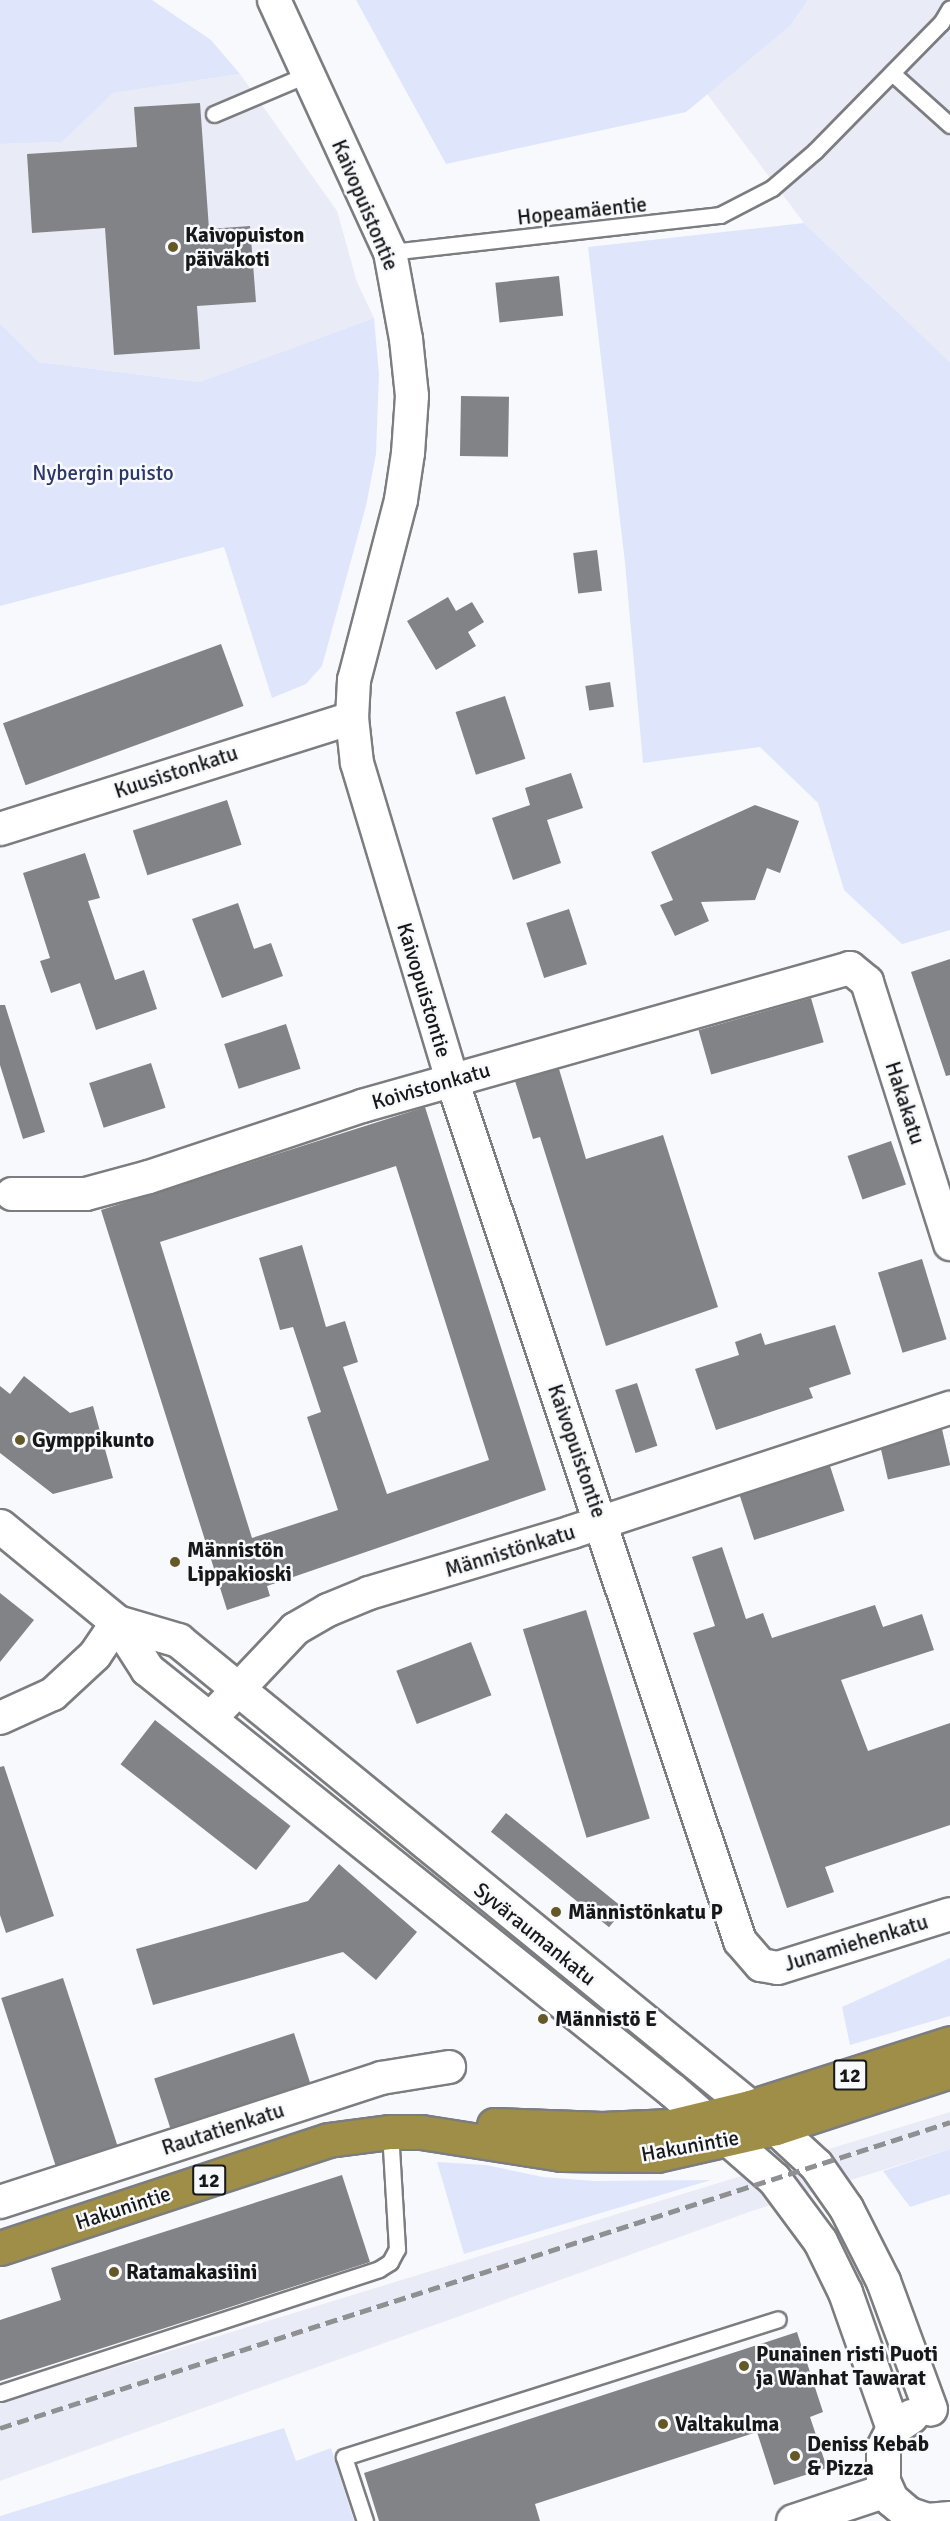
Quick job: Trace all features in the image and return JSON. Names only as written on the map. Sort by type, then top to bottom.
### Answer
[{"type":"highway","name":"Hakunintie","points":[[0,2248],[328,2140],[478,2125],[638,2128],[704,2119],[750,2107],[950,2043]]},
{"type":"highway","name":"Hakunintie","points":[[405,2132],[607,2157],[657,2156],[729,2141],[776,2128],[950,2071]]},
{"type":"main road","name":"Syväraumankatu","points":[[0,1526],[117,1622],[147,1669],[704,2119],[774,2179],[820,2241],[845,2292],[893,2428]]},
{"type":"main road","name":"Syväraumankatu","points":[[117,1622],[178,1640],[776,2128],[816,2166],[846,2208],[883,2281],[940,2410]]},
{"type":"main road","points":[[940,2410],[905,2418],[893,2428],[880,2458],[886,2490],[909,2514],[927,2520],[950,2518]]},
{"type":"main road","points":[[793,2521],[886,2490]]},
{"type":"street","name":"Kaivopuistontie","points":[[274,0],[306,75],[390,252],[412,396],[408,453],[401,500],[354,680],[352,718],[357,763],[368,807],[452,1080],[740,1941],[761,1965]]},
{"type":"street","name":"Kuusistonkatu","points":[[0,829],[352,718]]},
{"type":"street","name":"Koivistonkatu","points":[[12,1194],[97,1191],[452,1080],[850,968]]},
{"type":"street","name":"Hakakatu","points":[[850,968],[867,982],[950,1244]]},
{"type":"street","name":"Männistönkatu","points":[[210,1719],[237,1687],[295,1629],[328,1610],[369,1593],[601,1522],[950,1408]]},
{"type":"street","points":[[0,1718],[53,1694],[95,1655],[117,1622]]},
{"type":"street","name":"Junamiehenkatu","points":[[761,1965],[778,1968],[794,1964],[950,1914]]},
{"type":"street","name":"Rautatienkatu","points":[[0,2202],[381,2078],[448,2067]]},
{"type":"lane","name":"Hopeamäentie","points":[[390,252],[720,214],[772,188],[892,74],[941,22],[950,8]]},
{"type":"lane","points":[[892,74],[950,125]]},
{"type":"lane","points":[[214,114],[306,75]]},
{"type":"lane","points":[[0,2393],[378,2269],[390,2262],[397,2249],[405,2132]]},
{"type":"lane","points":[[365,2521],[344,2457],[778,2319]]},
{"type":"shaded area","points":[[808,0],[950,0],[950,362],[804,223],[707,94],[790,26]]},
{"type":"shaded area","name":"Kaivopuiston päiväkoti","points":[[240,74],[337,211],[357,282],[374,318],[199,382],[39,362],[0,323],[0,144],[62,142],[112,93]]},
{"type":"shaded area","points":[[950,2112],[950,2149],[752,2211],[0,2481],[0,2403]]},
{"type":"green space","points":[[0,0],[152,0],[211,40],[240,74],[113,93],[62,142],[0,144]]},
{"type":"green space","points":[[356,0],[808,0],[790,26],[686,112],[446,164]]},
{"type":"green space","points":[[804,223],[950,362],[950,930],[902,944],[844,890],[818,803],[760,747],[643,763],[625,563],[588,247]]},
{"type":"green space","name":"Nybergin puisto","points":[[374,318],[379,374],[376,454],[366,506],[322,666],[306,684],[272,698],[224,547],[0,606],[0,323],[39,362],[199,382]]},
{"type":"green space","points":[[950,1958],[950,2016],[850,2045],[842,2007]]},
{"type":"green space","points":[[950,2149],[950,2194],[910,2207],[883,2171]]},
{"type":"green space","points":[[437,2162],[486,2165],[543,2177],[594,2181],[711,2180],[464,2254]]},
{"type":"green space","points":[[284,2428],[296,2461],[331,2448],[354,2521],[0,2521],[0,2516]]},
{"type":"building","points":[[200,103],[209,229],[250,226],[256,302],[197,306],[200,349],[114,355],[105,228],[32,233],[27,154],[137,147],[134,107]]},
{"type":"building","points":[[559,276],[563,316],[500,322],[495,283]]},
{"type":"building","points":[[461,396],[509,397],[508,457],[460,456]]},
{"type":"building","points":[[597,550],[602,591],[578,594],[573,553]]},
{"type":"building","points":[[448,597],[456,611],[472,602],[484,622],[468,632],[476,646],[436,670],[407,621]]},
{"type":"building","points":[[221,644],[244,706],[26,785],[3,723]]},
{"type":"building","points":[[610,682],[614,707],[589,711],[585,686]]},
{"type":"building","points":[[505,696],[525,759],[476,775],[456,712]]},
{"type":"building","points":[[571,773],[583,808],[547,820],[561,863],[513,880],[492,818],[530,805],[525,788]]},
{"type":"building","points":[[227,800],[242,845],[147,875],[133,831]]},
{"type":"building","points":[[755,805],[799,821],[780,873],[767,868],[755,900],[701,902],[709,921],[675,936],[660,905],[673,900],[651,852]]},
{"type":"building","points":[[85,853],[100,898],[88,901],[115,980],[144,970],[157,1009],[96,1030],[80,983],[51,993],[40,961],[50,958],[23,873]]},
{"type":"building","points":[[238,903],[254,949],[271,943],[283,976],[222,998],[192,919]]},
{"type":"building","points":[[569,909],[587,964],[544,978],[526,923]]},
{"type":"building","points":[[950,959],[950,1075],[946,1076],[911,972]]},
{"type":"building","points":[[811,998],[824,1042],[711,1074],[699,1030]]},
{"type":"building","points":[[0,1005],[5,1005],[45,1132],[23,1139],[0,1065]]},
{"type":"building","points":[[286,1024],[301,1069],[239,1089],[224,1044]]},
{"type":"building","points":[[151,1063],[166,1108],[104,1128],[89,1083]]},
{"type":"building","points":[[559,1069],[586,1159],[663,1135],[718,1307],[606,1346],[540,1137],[533,1139],[515,1081]]},
{"type":"building","points":[[425,1107],[546,1490],[267,1586],[270,1596],[227,1610],[101,1210]],"holes":[[[396,1166],[489,1460],[387,1494],[343,1367],[358,1362],[345,1321],[326,1327],[302,1245],[259,1258],[280,1330],[293,1327],[321,1412],[307,1417],[338,1510],[252,1538],[160,1242]]]},
{"type":"building","points":[[891,1141],[906,1184],[862,1199],[848,1156]]},
{"type":"building","points":[[922,1259],[947,1339],[903,1353],[878,1272]]},
{"type":"building","points":[[835,1325],[851,1374],[809,1388],[813,1398],[716,1430],[695,1369],[739,1355],[735,1342],[761,1333],[765,1345]]},
{"type":"building","points":[[24,1376],[70,1413],[93,1406],[113,1478],[53,1494],[0,1453],[0,1386],[10,1394]]},
{"type":"building","points":[[637,1383],[657,1446],[636,1453],[615,1390]]},
{"type":"building","points":[[942,1429],[950,1465],[888,1479],[880,1443]]},
{"type":"building","points":[[830,1466],[845,1511],[754,1540],[740,1495]]},
{"type":"building","points":[[722,1547],[746,1619],[763,1613],[772,1638],[875,1605],[883,1627],[922,1614],[934,1650],[841,1680],[868,1751],[950,1723],[950,1825],[825,1867],[834,1892],[787,1908],[693,1633],[715,1626],[692,1557]]},
{"type":"building","points":[[0,1593],[34,1620],[0,1662]]},
{"type":"building","points":[[586,1610],[650,1818],[587,1838],[523,1629]]},
{"type":"building","points":[[471,1642],[491,1695],[417,1724],[396,1671]]},
{"type":"building","points":[[155,1720],[291,1826],[256,1870],[121,1764]]},
{"type":"building","points":[[4,1766],[54,1916],[6,1933],[0,1915],[0,1767]]},
{"type":"building","points":[[506,1813],[624,1909],[609,1927],[491,1832]]},
{"type":"building","points":[[339,1864],[417,1932],[376,1980],[343,1952],[153,2005],[136,1949],[308,1901]]},
{"type":"building","points":[[63,1978],[117,2145],[56,2165],[1,1998]]},
{"type":"building","points":[[294,2033],[310,2082],[170,2128],[154,2078]]},
{"type":"building","points":[[342,2175],[370,2262],[0,2381],[0,2320],[61,2300],[51,2268]]},
{"type":"building","name":"Valtakulma","points":[[797,2332],[823,2412],[810,2417],[827,2468],[774,2485],[757,2432],[535,2504],[540,2521],[379,2521],[364,2473]]},
{"type":"railway","points":[[0,2428],[950,2122]]},
{"type":"place","name":"Kaivopuiston päiväkoti","points":[[173,247]]},
{"type":"place","name":"Gymppikunto","points":[[20,1440]]},
{"type":"place","name":"Männistön Lippakioski","points":[[175,1562]]},
{"type":"place","name":"Männistönkatu P","points":[[556,1912]]},
{"type":"place","name":"Männistö E","points":[[543,2019]]},
{"type":"place","name":"Ratamakasiini","points":[[114,2272]]},
{"type":"place","name":"Punainen risti Puoti ja Wanhat Tawarat","points":[[744,2366]]},
{"type":"place","name":"Valtakulma","points":[[663,2424]]},
{"type":"place","name":"Deniss Kebab & Pizza","points":[[795,2456]]}]
